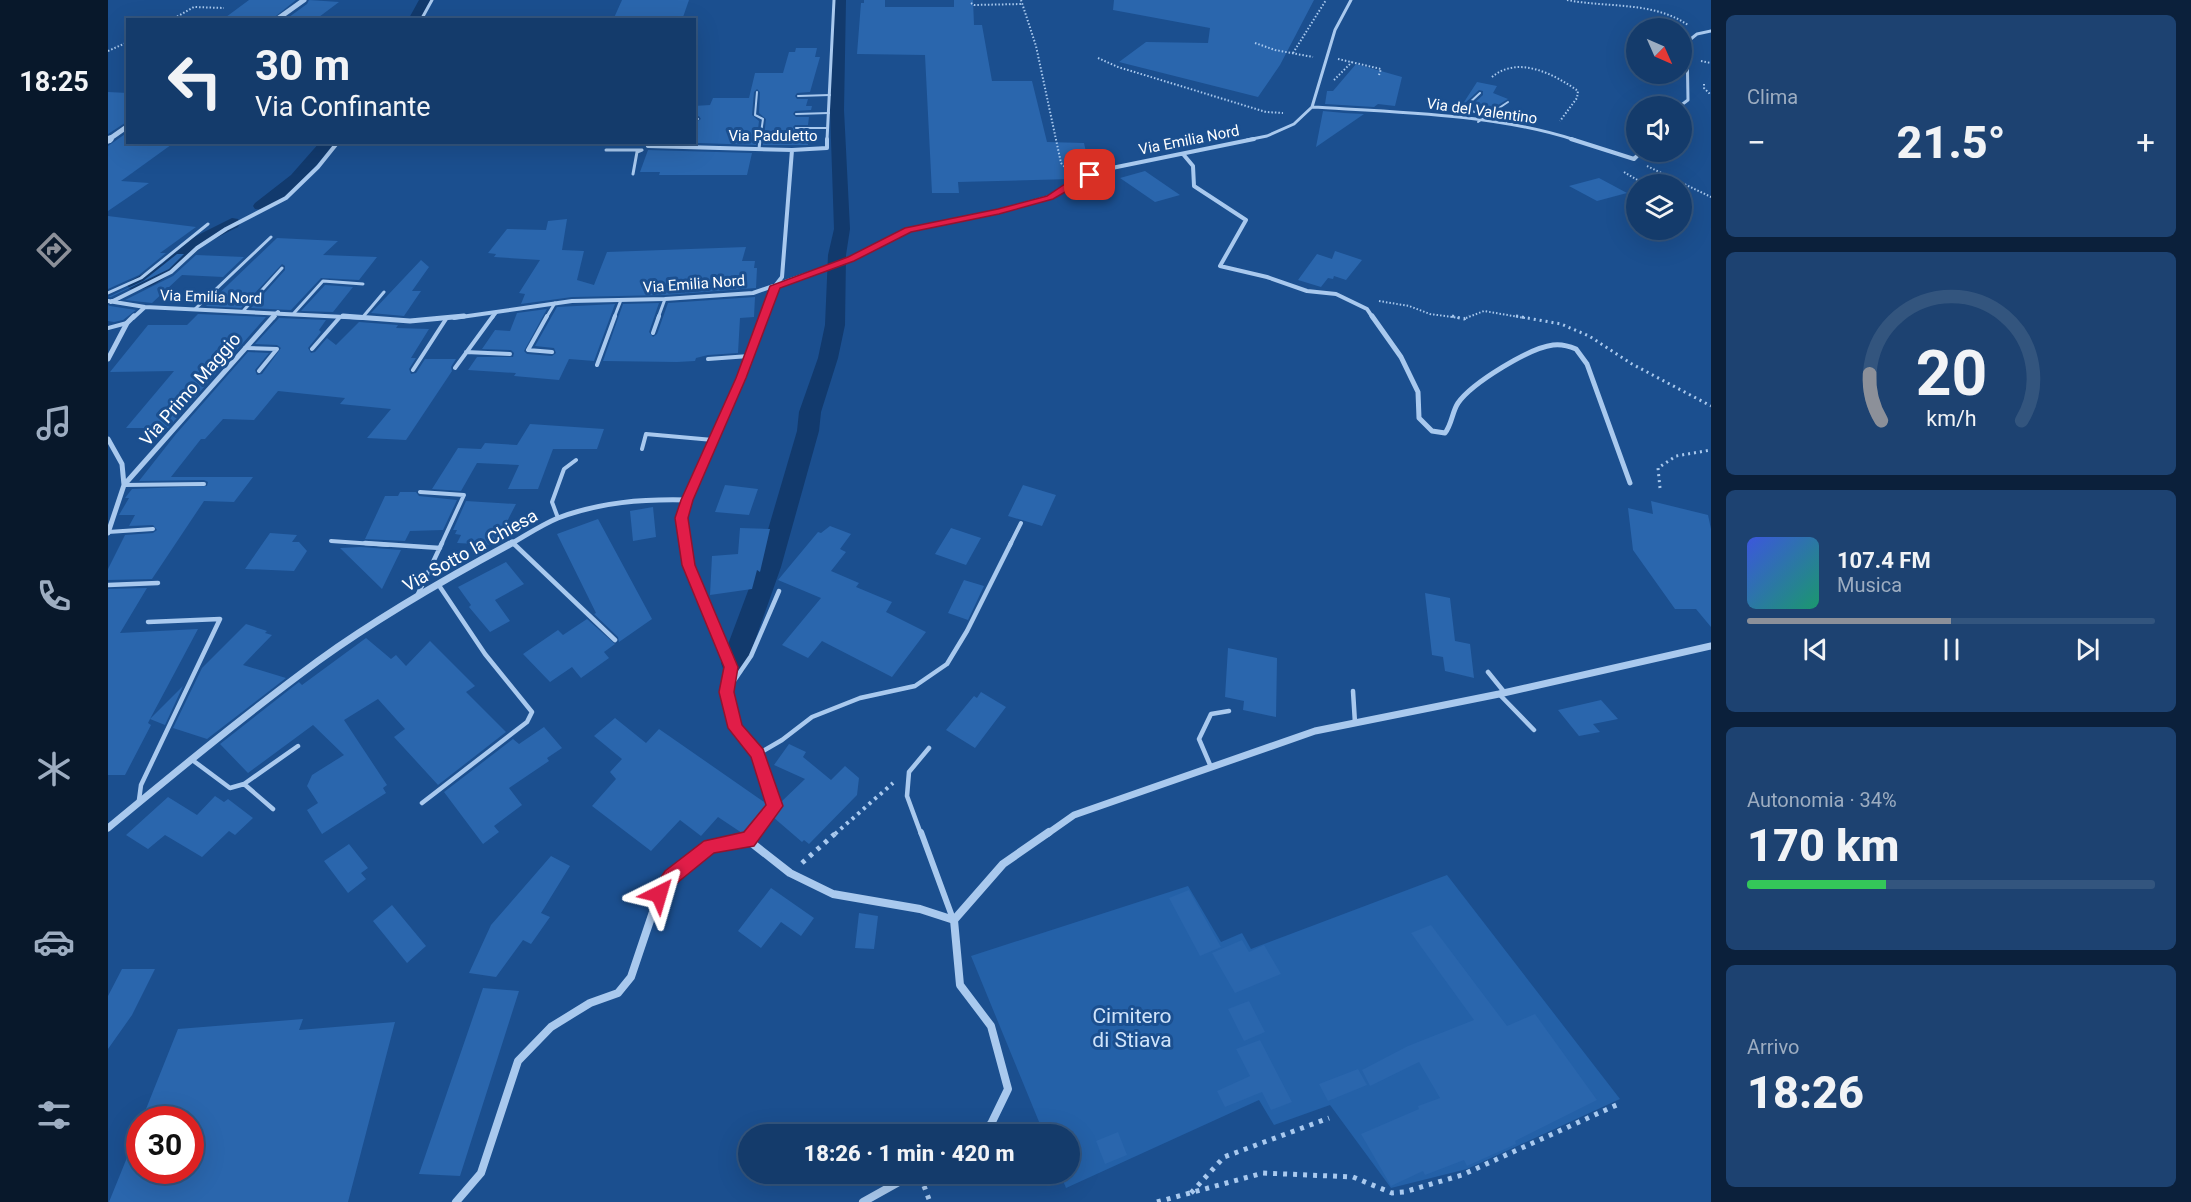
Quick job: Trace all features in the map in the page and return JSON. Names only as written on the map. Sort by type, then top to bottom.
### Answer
[{"type":"street","points":[[279,18],[304,0]]},
{"type":"street","points":[[422,18],[432,0]]},
{"type":"street","name":"Via Paduletto","points":[[649,144],[792,150],[827,148],[834,0]]},
{"type":"street","name":"Via Emilia Nord","points":[[110,301],[145,307],[244,310],[410,321],[496,313],[555,303],[753,293],[851,259],[908,230],[999,211],[1050,197],[1102,170],[1267,136],[1294,124],[1312,107],[1335,30],[1351,0]]},
{"type":"street","points":[[1692,38],[1697,34],[1711,31]]},
{"type":"street","name":"Via del Valentino","points":[[1312,107],[1388,112],[1544,132],[1626,157]]},
{"type":"street","points":[[108,140],[126,127]]},
{"type":"street","points":[[110,301],[171,272],[198,248],[226,229],[286,198],[318,167],[336,144]]},
{"type":"street","points":[[748,840],[775,806],[758,754],[735,728],[727,692],[731,667],[688,565],[681,518],[749,356],[775,286],[782,277],[792,150]]},
{"type":"street","points":[[1183,154],[1193,166],[1194,186],[1246,220],[1220,266],[1267,277],[1307,291],[1336,294],[1367,309],[1401,357],[1418,393],[1419,418],[1432,431],[1445,433],[1452,426],[1457,404],[1483,381],[1524,357],[1552,345],[1567,346],[1577,350],[1587,364],[1630,483]]},
{"type":"street","points":[[108,359],[127,324],[145,307]]},
{"type":"street","name":"Via Primo Maggio","points":[[108,532],[124,485],[278,312]]},
{"type":"street","name":"Via Primo Maggio","points":[[108,439],[122,464],[124,485]]},
{"type":"street","name":"Via Sotto la Chiesa","points":[[108,828],[139,800],[318,661],[437,584],[558,518],[616,502],[648,499],[687,500]]},
{"type":"street","points":[[991,1124],[1008,1089],[992,1026],[960,985],[954,920],[1003,864],[1074,815],[1315,731],[1502,693],[1711,646]]},
{"type":"street","points":[[456,1202],[481,1173],[518,1061],[551,1027],[590,1004],[618,993],[631,976],[659,894],[671,877],[710,846],[739,839],[748,840],[790,873],[833,894],[920,909],[954,920]]},
{"type":"street","points":[[863,1202],[895,1184]]},
{"type":"lane","points":[[757,92],[755,115],[763,119],[759,149]]},
{"type":"lane","points":[[1480,93],[1466,106],[1469,110],[1486,116]]},
{"type":"lane","points":[[798,96],[831,95]]},
{"type":"lane","points":[[1478,122],[1508,102]]},
{"type":"lane","points":[[796,114],[829,112]]},
{"type":"lane","points":[[796,129],[828,128]]},
{"type":"lane","points":[[633,174],[637,152],[649,144]]},
{"type":"lane","points":[[606,150],[642,150]]},
{"type":"lane","points":[[108,293],[141,278],[208,224]]},
{"type":"lane","points":[[195,309],[271,237]]},
{"type":"lane","points":[[244,310],[282,268]]},
{"type":"lane","points":[[294,313],[322,281],[363,284]]},
{"type":"lane","points":[[362,318],[384,292]]},
{"type":"lane","points":[[653,333],[665,299]]},
{"type":"lane","points":[[597,365],[621,300]]},
{"type":"lane","points":[[552,352],[528,350],[555,303]]},
{"type":"lane","points":[[455,368],[496,313]]},
{"type":"lane","points":[[312,350],[340,316]]},
{"type":"lane","points":[[413,370],[446,319]]},
{"type":"lane","points":[[108,328],[127,324]]},
{"type":"lane","points":[[245,348],[277,349],[260,371]]},
{"type":"lane","points":[[466,352],[510,354]]},
{"type":"lane","points":[[708,359],[749,356]]},
{"type":"lane","points":[[642,449],[646,434],[713,440]]},
{"type":"lane","points":[[558,518],[552,501],[564,469],[576,460]]},
{"type":"lane","points":[[124,485],[204,484]]},
{"type":"lane","points":[[417,596],[464,495],[420,492]]},
{"type":"lane","points":[[758,754],[782,740],[812,717],[860,698],[915,686],[947,664],[967,631],[1021,523]]},
{"type":"lane","points":[[108,532],[153,528]]},
{"type":"lane","points":[[331,541],[440,548]]},
{"type":"lane","points":[[513,543],[615,640]]},
{"type":"lane","points":[[108,585],[158,583]]},
{"type":"lane","points":[[422,803],[527,722],[532,712],[485,654],[437,584]]},
{"type":"lane","points":[[727,692],[744,671],[755,652],[779,591]]},
{"type":"lane","points":[[139,800],[141,785],[220,619],[148,622]]},
{"type":"lane","points":[[1488,672],[1502,693],[1534,730]]},
{"type":"lane","points":[[1353,691],[1355,723]]},
{"type":"lane","points":[[1211,767],[1200,739],[1211,714],[1229,711]]},
{"type":"lane","points":[[191,759],[230,788],[244,784],[298,746]]},
{"type":"lane","points":[[929,748],[909,772],[907,796],[954,920]]},
{"type":"lane","points":[[244,784],[273,809]]},
{"type":"path","points":[[1021,0],[1036,46],[1061,163],[1079,180]]},
{"type":"path","points":[[1293,53],[1326,0]]},
{"type":"path","points":[[1568,0],[1579,3],[1625,4],[1671,14],[1677,18]]},
{"type":"path","points":[[971,3],[974,5],[1023,4]]},
{"type":"path","points":[[175,18],[194,8],[224,8]]},
{"type":"path","points":[[108,51],[126,43]]},
{"type":"path","points":[[1255,43],[1293,53],[1325,59],[1334,58],[1381,69],[1379,75]]},
{"type":"path","points":[[1098,58],[1118,67],[1266,112],[1304,115]]},
{"type":"path","points":[[1701,62],[1711,63]]},
{"type":"path","points":[[1492,77],[1506,68],[1543,71],[1578,91],[1577,98],[1561,120],[1544,132]]},
{"type":"path","points":[[1639,162],[1711,197]]},
{"type":"path","points":[[1370,299],[1464,320],[1475,313],[1484,311],[1561,324],[1589,336],[1632,364],[1711,406]]},
{"type":"path","points":[[1660,488],[1658,468],[1676,456],[1711,450]]},
{"type":"path","points":[[790,873],[886,788],[909,772]]},
{"type":"path","points":[[1158,1202],[1263,1173],[1353,1177],[1392,1193],[1404,1192],[1462,1175],[1621,1103]]},
{"type":"path","points":[[1191,1193],[1224,1157],[1329,1118]]},
{"type":"green space","name":"Cimitero di Stiava","points":[[1447,875],[1620,1099],[1467,1169],[1391,1188],[1330,1105],[1274,1125],[1259,1100],[1080,1182],[1080,1124],[1040,1124],[971,956],[1188,886],[1221,942],[1242,933],[1251,949]]},
{"type":"building","points":[[249,0],[296,0],[274,18],[225,18]]},
{"type":"building","points":[[309,0],[339,2],[318,18],[288,18]]},
{"type":"building","points":[[622,0],[689,0],[683,18],[614,18]]},
{"type":"building","points":[[864,0],[885,0],[885,7],[954,7],[954,0],[973,0],[974,25],[982,25],[992,81],[1032,81],[1047,142],[1084,143],[1090,171],[1071,179],[958,182],[959,193],[932,193],[925,55],[857,54],[861,3],[864,3]]},
{"type":"building","points":[[1114,0],[1314,0],[1280,65],[1258,97],[1119,62],[1146,42],[1208,43],[1210,28],[1113,10]]},
{"type":"building","points":[[796,48],[817,48],[815,57],[820,57],[810,92],[797,93],[795,96],[797,99],[808,99],[806,106],[812,106],[811,110],[795,111],[793,114],[796,117],[809,117],[808,125],[793,127],[795,131],[808,131],[808,145],[763,145],[766,119],[759,113],[760,92],[757,89],[754,92],[752,115],[759,121],[756,145],[696,143],[696,122],[701,119],[696,116],[696,106],[710,105],[713,98],[749,98],[755,73],[783,73],[789,52],[795,52]]},
{"type":"building","points":[[1356,64],[1402,77],[1395,106],[1325,104],[1327,91],[1333,91]]},
{"type":"building","points":[[1477,82],[1497,86],[1493,93],[1508,99],[1486,112],[1471,106],[1483,95],[1483,91],[1479,90],[1463,105],[1467,112],[1473,115],[1457,113]]},
{"type":"building","points":[[108,92],[126,93],[126,122],[108,134]]},
{"type":"building","points":[[1323,111],[1344,113],[1364,114],[1316,147]]},
{"type":"building","points":[[126,133],[126,144],[172,144],[121,181],[149,183],[108,211],[108,146]]},
{"type":"building","points":[[648,150],[752,153],[747,175],[659,175],[660,172],[640,172]]},
{"type":"building","points":[[1145,171],[1180,195],[1155,202],[1120,178]]},
{"type":"building","points":[[1599,178],[1626,193],[1597,201],[1569,186]]},
{"type":"building","points":[[108,216],[196,227],[160,253],[166,253],[139,275],[108,289]]},
{"type":"building","points":[[567,219],[562,250],[584,251],[577,280],[594,285],[607,252],[746,247],[742,261],[755,261],[756,288],[665,295],[572,297],[521,304],[525,294],[519,293],[540,260],[494,257],[496,254],[488,253],[507,229],[546,230],[548,221]]},
{"type":"building","points":[[277,238],[338,241],[323,255],[377,257],[359,280],[321,278],[291,310],[251,308],[285,270],[282,264],[241,308],[206,306]]},
{"type":"building","points":[[1335,251],[1362,260],[1346,280],[1334,276],[1333,279],[1328,278],[1321,287],[1298,280],[1317,254],[1332,259]]},
{"type":"building","points":[[177,254],[184,254],[169,269],[111,297],[108,297],[143,281]]},
{"type":"building","points":[[196,255],[244,257],[223,277],[182,275],[152,303],[125,300],[173,276]]},
{"type":"building","points":[[421,260],[429,267],[412,291],[421,291],[404,316],[371,313]]},
{"type":"building","points":[[325,285],[353,287],[333,312],[301,311]]},
{"type":"building","points":[[755,297],[754,317],[740,318],[738,353],[708,355],[696,358],[695,361],[603,361],[623,304],[659,303],[649,332],[653,337],[657,334],[668,303]]},
{"type":"building","points":[[615,304],[594,361],[569,359],[559,380],[514,376],[516,373],[468,370],[477,357],[513,357],[514,353],[511,350],[482,349],[495,330],[510,331],[517,313],[547,309],[524,351],[527,354],[552,356],[556,353],[554,348],[535,346],[557,307]]},
{"type":"building","points":[[108,305],[136,310],[123,320],[108,321]]},
{"type":"building","points":[[198,314],[266,317],[168,428],[126,428],[174,371],[110,372],[148,325],[187,325]]},
{"type":"building","points":[[279,318],[326,320],[319,330],[321,332],[308,348],[311,353],[315,352],[327,338],[336,345],[359,322],[398,325],[396,328],[429,329],[411,358],[416,358],[409,369],[411,374],[416,373],[425,359],[456,359],[451,367],[452,371],[406,440],[367,438],[391,409],[340,404],[345,398],[278,391],[254,420],[223,419],[205,439],[201,439],[171,477],[253,477],[234,502],[204,501],[152,579],[108,580],[108,569],[125,535],[153,533],[157,530],[153,525],[129,526],[135,515],[119,515],[129,498],[125,498],[132,489],[207,486],[208,482],[204,480],[139,481],[176,434],[248,352],[269,353],[255,370],[257,375],[262,374],[281,348],[277,345],[255,344]]},
{"type":"building","points":[[530,424],[604,429],[597,449],[553,449],[538,489],[508,489],[519,465],[477,463],[461,491],[432,489],[458,448],[481,449],[485,443],[517,445]]},
{"type":"building","points":[[725,485],[758,489],[749,515],[715,512]]},
{"type":"building","points":[[1023,485],[1056,495],[1042,526],[1008,516]]},
{"type":"building","points":[[400,492],[416,492],[419,496],[457,500],[443,530],[410,531],[405,541],[365,539],[385,496],[398,496]]},
{"type":"building","points":[[466,501],[516,504],[495,545],[457,543],[461,535],[455,534],[457,530],[453,530]]},
{"type":"building","points":[[1651,501],[1708,515],[1711,529],[1711,627],[1696,609],[1675,609],[1633,550],[1628,508],[1653,514]]},
{"type":"building","points":[[653,507],[656,537],[633,541],[630,511]]},
{"type":"building","points":[[598,519],[652,619],[619,642],[618,637],[594,614],[596,613],[557,534]]},
{"type":"building","points":[[830,526],[851,534],[840,549],[846,552],[831,571],[859,583],[856,587],[892,602],[886,612],[926,632],[892,677],[822,641],[808,658],[782,645],[821,598],[778,580],[818,532],[821,533]]},
{"type":"building","points":[[740,528],[770,529],[760,572],[757,570],[752,589],[710,595],[712,556],[738,554]]},
{"type":"building","points":[[951,528],[981,538],[966,565],[935,554]]},
{"type":"building","points":[[270,533],[297,535],[292,542],[299,542],[307,551],[294,571],[245,569]]},
{"type":"building","points":[[340,548],[401,550],[382,589]]},
{"type":"building","points":[[506,562],[524,584],[495,600],[510,621],[490,632],[469,607],[471,605],[458,587]]},
{"type":"building","points":[[964,580],[984,586],[968,620],[948,613]]},
{"type":"building","points":[[147,588],[120,633],[198,629],[148,723],[151,725],[125,775],[108,775],[108,589]]},
{"type":"building","points":[[1425,593],[1450,598],[1455,641],[1470,644],[1474,678],[1445,671],[1443,657],[1432,655]]},
{"type":"building","points":[[587,619],[615,644],[604,652],[609,658],[581,678],[572,667],[550,682],[523,654],[558,630],[563,635]]},
{"type":"building","points":[[246,624],[272,635],[243,665],[286,678],[207,739],[173,728],[202,668]]},
{"type":"building","points":[[366,638],[391,659],[396,655],[406,666],[430,641],[475,686],[466,692],[506,732],[438,785],[394,737],[405,729],[378,699],[344,720],[387,785],[383,788],[386,793],[322,834],[307,810],[318,803],[307,786],[312,775],[344,755],[313,725],[248,773],[220,744],[299,682],[302,685]]},
{"type":"building","points":[[1228,648],[1277,658],[1276,717],[1243,710],[1244,701],[1225,697]]},
{"type":"building","points":[[183,686],[165,725],[150,719]]},
{"type":"building","points":[[981,692],[1006,707],[975,748],[946,730],[974,696],[977,698]]},
{"type":"building","points":[[1601,700],[1618,719],[1593,724],[1600,732],[1579,736],[1558,710]]},
{"type":"building","points":[[615,718],[646,743],[659,729],[767,804],[742,833],[718,817],[701,836],[680,820],[651,851],[592,806],[616,779],[610,772],[622,759],[594,736]]},
{"type":"building","points":[[544,727],[562,748],[547,758],[549,761],[509,788],[522,805],[494,826],[499,832],[483,844],[444,792],[513,739],[519,744]]},
{"type":"building","points":[[789,744],[806,752],[803,757],[831,780],[845,766],[859,778],[857,795],[809,844],[804,840],[802,842],[773,817],[780,809],[780,803],[805,779],[774,765]]},
{"type":"building","points":[[215,796],[224,802],[228,799],[253,818],[235,835],[229,831],[202,857],[165,835],[148,849],[126,835],[168,797],[197,815]]},
{"type":"building","points":[[349,844],[368,868],[361,873],[366,879],[348,893],[324,861]]},
{"type":"building","points":[[551,856],[570,866],[541,913],[550,917],[531,944],[523,940],[496,977],[469,973],[491,925]]},
{"type":"building","points":[[771,888],[814,918],[801,936],[781,922],[761,948],[738,931]]},
{"type":"building","points":[[1189,890],[1221,947],[1200,956],[1169,898]]},
{"type":"building","points":[[392,905],[426,946],[407,963],[373,921]]},
{"type":"building","points":[[859,913],[878,916],[874,949],[855,948]]},
{"type":"building","points":[[1431,925],[1507,1026],[1535,1014],[1597,1100],[1515,1141],[1516,1144],[1467,1166],[1464,1160],[1425,1175],[1423,1171],[1391,1186],[1361,1134],[1419,1109],[1418,1106],[1440,1098],[1419,1062],[1370,1086],[1362,1070],[1408,1046],[1474,1020],[1411,933]]},
{"type":"building","points":[[1242,940],[1249,952],[1264,945],[1281,974],[1235,993],[1212,953]]},
{"type":"building","points":[[122,969],[155,969],[132,1015],[108,1049],[108,996]]},
{"type":"building","points":[[483,988],[519,991],[460,1176],[419,1174]]},
{"type":"building","points":[[1249,1001],[1265,1032],[1244,1041],[1228,1009]]},
{"type":"building","points":[[303,1019],[299,1030],[395,1022],[348,1202],[109,1202],[126,1160],[126,1184],[204,1184],[204,1106],[147,1106],[178,1029]]},
{"type":"building","points":[[1260,1040],[1292,1102],[1271,1110],[1262,1092],[1225,1107],[1217,1091],[1250,1076],[1236,1049]]},
{"type":"building","points":[[1358,1069],[1367,1085],[1328,1101],[1319,1084]]},
{"type":"building","points":[[1118,1132],[1127,1155],[1105,1164],[1096,1141]]},
{"type":"waterway","points":[[415,18],[425,0]]},
{"type":"waterway","points":[[734,663],[769,567],[808,431],[810,412],[828,358],[835,325],[837,255],[842,229],[837,110],[840,0]]},
{"type":"waterway","points":[[261,206],[297,178],[326,144]]},
{"type":"waterway","points":[[136,285],[168,268],[196,243],[232,223]]},
{"type":"route","points":[[659,894],[671,877],[710,846],[739,839],[748,840],[775,806],[758,754],[735,728],[727,692],[731,667],[716,625],[688,565],[681,518],[741,378],[775,286],[851,259],[908,230],[999,211],[1050,197],[1090,175]]}]
